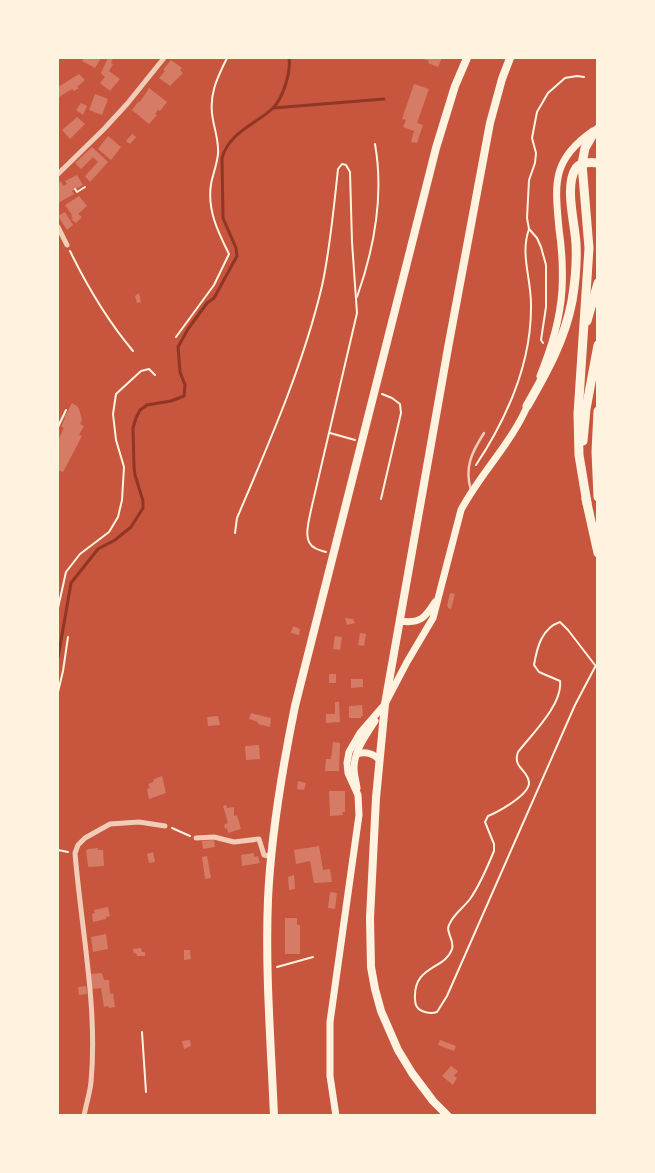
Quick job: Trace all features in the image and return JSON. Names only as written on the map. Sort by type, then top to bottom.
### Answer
[{"type":"highway","points":[[598,129],[592,134],[585,148],[582,164],[589,248],[578,414],[579,455],[598,553]]},
{"type":"highway","points":[[527,406],[565,331],[572,300],[576,245],[570,194],[574,174],[577,167],[582,164],[598,163]]},
{"type":"highway","points":[[582,341],[598,283]]},
{"type":"highway","points":[[587,503],[583,448],[586,409],[598,345]]},
{"type":"highway","points":[[598,412],[596,452],[598,497]]},
{"type":"main road","points":[[274,1116],[268,969],[268,897],[283,769],[293,715],[438,141],[455,86],[467,58]]},
{"type":"main road","points":[[448,1116],[433,1101],[398,1050],[381,1011],[374,989],[371,967],[370,918],[379,759],[385,704],[490,123],[510,58]]},
{"type":"main road","points":[[336,1116],[330,1076],[330,1022],[358,815],[358,796],[354,768],[357,754],[433,618],[461,510],[508,442],[527,406],[550,350],[556,332],[561,304],[562,258],[555,192],[557,179],[565,159],[572,149],[583,138],[598,129]]},
{"type":"main road","points":[[400,621],[414,622],[421,619],[428,614],[440,595]]},
{"type":"main road","points":[[358,796],[348,773],[347,762],[349,752],[353,742],[385,704]]},
{"type":"main road","points":[[357,754],[367,752],[379,759]]},
{"type":"street","points":[[58,174],[127,104],[164,58]]},
{"type":"street","points":[[58,227],[67,245]]},
{"type":"street","points":[[84,1116],[91,1074],[91,999],[76,848],[86,838],[110,824],[139,822],[165,826]]},
{"type":"street","points":[[196,838],[214,837],[234,842],[259,839],[264,855],[272,857]]},
{"type":"lane","points":[[472,492],[468,481],[468,470],[472,453],[484,433]]},
{"type":"path","points":[[176,337],[214,285],[229,254],[217,230],[212,213],[211,186],[218,155],[218,139],[210,106],[217,77],[227,58]]},
{"type":"path","points":[[550,350],[541,340],[546,307],[546,266],[541,247],[537,238],[529,229],[526,218],[529,180],[535,163],[536,153],[532,138],[537,112],[548,93],[565,78],[584,77]]},
{"type":"path","points":[[356,299],[364,278],[379,197],[380,168],[376,144]]},
{"type":"path","points":[[235,533],[237,518],[274,431],[310,329],[322,285],[338,169],[342,164],[348,167],[350,172],[353,267],[357,313],[307,534],[308,542],[313,548],[334,554]]},
{"type":"path","points":[[75,189],[77,192],[85,187]]},
{"type":"path","points":[[468,470],[475,467],[490,444],[511,402],[525,359],[531,304],[524,251],[529,229]]},
{"type":"path","points":[[67,245],[92,295],[115,330],[133,351]]},
{"type":"path","points":[[58,608],[66,572],[80,554],[109,532],[118,517],[122,500],[124,467],[116,440],[113,414],[116,394],[142,371],[149,369],[155,375]]},
{"type":"path","points":[[375,391],[392,398],[400,404],[401,413],[381,499]]},
{"type":"path","points":[[58,427],[66,410]]},
{"type":"path","points":[[330,433],[362,442]]},
{"type":"path","points":[[560,622],[590,657],[596,668],[575,706],[447,996],[437,1012],[431,1014],[422,1011],[417,1008],[414,1001],[419,978],[424,972],[447,956],[452,948],[448,930],[449,924],[470,898],[494,851],[494,844],[485,822],[488,816],[519,798],[527,790],[528,778],[519,766],[516,757],[557,700],[560,681],[539,672],[534,665],[544,632],[550,625],[560,622]]},
{"type":"path","points":[[58,692],[68,637]]},
{"type":"path","points":[[165,826],[196,838]]},
{"type":"path","points":[[58,850],[68,852]]},
{"type":"path","points":[[268,969],[313,957]]},
{"type":"path","points":[[142,1032],[146,1092]]},
{"type":"building","points":[[84,58],[101,58],[95,68],[82,61]]},
{"type":"building","points":[[108,58],[113,58],[111,63],[113,64],[109,71],[120,79],[110,91],[100,83],[105,77],[101,73]]},
{"type":"building","points":[[421,58],[442,58],[438,67]]},
{"type":"building","points":[[171,60],[182,68],[180,70],[183,73],[170,86],[159,78]]},
{"type":"building","points":[[79,74],[85,80],[77,87],[79,88],[74,91],[72,89],[59,97],[58,87]]},
{"type":"building","points":[[414,84],[429,89],[417,123],[423,125],[417,143],[411,142],[414,131],[403,127],[406,120],[402,119]]},
{"type":"building","points":[[149,88],[167,102],[160,111],[158,110],[155,114],[157,115],[149,124],[132,110]]},
{"type":"building","points":[[95,94],[108,99],[102,115],[89,110]]},
{"type":"building","points":[[81,103],[87,106],[83,115],[76,110]]},
{"type":"building","points":[[77,117],[85,124],[70,139],[62,130]]},
{"type":"building","points":[[132,134],[136,137],[130,144],[126,141]]},
{"type":"building","points":[[108,136],[121,147],[111,160],[98,149]]},
{"type":"building","points":[[92,147],[108,162],[90,182],[85,176],[98,162],[93,157],[81,169],[75,163]]},
{"type":"building","points":[[77,175],[83,185],[72,191],[74,194],[58,203],[58,183],[61,181],[63,186],[67,184],[65,181]]},
{"type":"building","points":[[79,196],[87,206],[78,214],[82,217],[76,223],[71,219],[73,218],[72,215],[65,205]]},
{"type":"building","points":[[65,212],[73,225],[67,230],[58,216]]},
{"type":"building","points":[[139,293],[141,302],[137,303],[135,296]]},
{"type":"building","points":[[72,403],[79,409],[82,420],[80,424],[84,426],[79,435],[82,436],[63,472],[58,470],[58,440],[64,428],[61,427],[64,418]]},
{"type":"building","points":[[450,593],[455,594],[451,609],[447,606]]},
{"type":"building","points":[[345,618],[353,619],[355,623],[347,625]]},
{"type":"building","points":[[293,626],[300,629],[299,635],[291,633]]},
{"type":"building","points":[[360,633],[366,634],[364,646],[358,645]]},
{"type":"building","points":[[335,636],[342,637],[340,650],[333,649]]},
{"type":"building","points":[[329,674],[336,674],[336,683],[329,683]]},
{"type":"building","points":[[351,679],[363,679],[363,687],[351,688]]},
{"type":"building","points":[[335,702],[339,702],[340,722],[326,723],[326,714],[335,714]]},
{"type":"building","points":[[362,705],[363,716],[361,718],[349,718],[349,706]]},
{"type":"building","points":[[251,713],[271,718],[270,727],[249,719]]},
{"type":"building","points":[[218,716],[220,725],[208,726],[207,717]]},
{"type":"building","points":[[333,742],[340,743],[339,771],[325,771],[326,759],[331,759]]},
{"type":"building","points":[[259,745],[260,759],[246,760],[245,746]]},
{"type":"building","points":[[162,776],[166,793],[149,799],[147,789],[150,788],[148,784]]},
{"type":"building","points":[[298,781],[306,783],[304,790],[297,789]]},
{"type":"building","points":[[329,791],[345,791],[345,812],[342,812],[343,815],[330,816]]},
{"type":"building","points":[[226,805],[227,808],[234,807],[234,816],[237,815],[241,829],[228,833],[227,828],[225,829],[224,825],[228,823],[223,806]]},
{"type":"building","points":[[214,840],[215,847],[203,849],[202,841]]},
{"type":"building","points":[[319,846],[323,870],[330,869],[332,882],[314,883],[310,861],[296,864],[294,850]]},
{"type":"building","points":[[98,848],[98,850],[103,850],[104,866],[89,867],[86,851]]},
{"type":"building","points":[[153,852],[155,862],[149,863],[147,854]]},
{"type":"building","points":[[254,853],[254,857],[258,856],[260,863],[242,866],[241,855]]},
{"type":"building","points":[[207,856],[211,878],[205,879],[202,857]]},
{"type":"building","points":[[294,875],[295,889],[289,890],[288,877]]},
{"type":"building","points":[[330,892],[337,893],[335,909],[328,908]]},
{"type":"building","points":[[108,907],[110,916],[93,922],[92,914],[95,913],[94,910]]},
{"type":"building","points":[[285,918],[297,918],[297,925],[300,925],[300,954],[285,954]]},
{"type":"building","points":[[106,934],[108,949],[93,952],[91,937]]},
{"type":"building","points":[[141,948],[142,952],[145,952],[145,956],[134,954],[133,949]]},
{"type":"building","points":[[184,950],[190,950],[191,959],[184,960]]},
{"type":"building","points":[[102,973],[104,980],[109,980],[110,994],[113,993],[115,1007],[104,1007],[101,988],[92,989],[90,974]]},
{"type":"building","points":[[86,986],[87,994],[79,995],[78,987]]},
{"type":"building","points":[[190,1040],[191,1046],[184,1049],[182,1041]]},
{"type":"building","points":[[440,1040],[456,1046],[454,1051],[438,1045]]},
{"type":"building","points":[[451,1066],[458,1071],[454,1076],[457,1078],[453,1085],[442,1076]]},
{"type":"waterway","points":[[58,658],[71,583],[98,549],[115,540],[131,527],[143,508],[143,501],[134,467],[133,428],[136,418],[140,410],[147,405],[171,401],[184,396],[185,385],[180,372],[178,347],[188,329],[207,303],[214,298],[237,256],[236,248],[223,218],[222,158],[225,149],[236,136],[276,105],[285,85],[289,70],[289,58]]},
{"type":"waterway","points":[[273,108],[384,99]]}]
